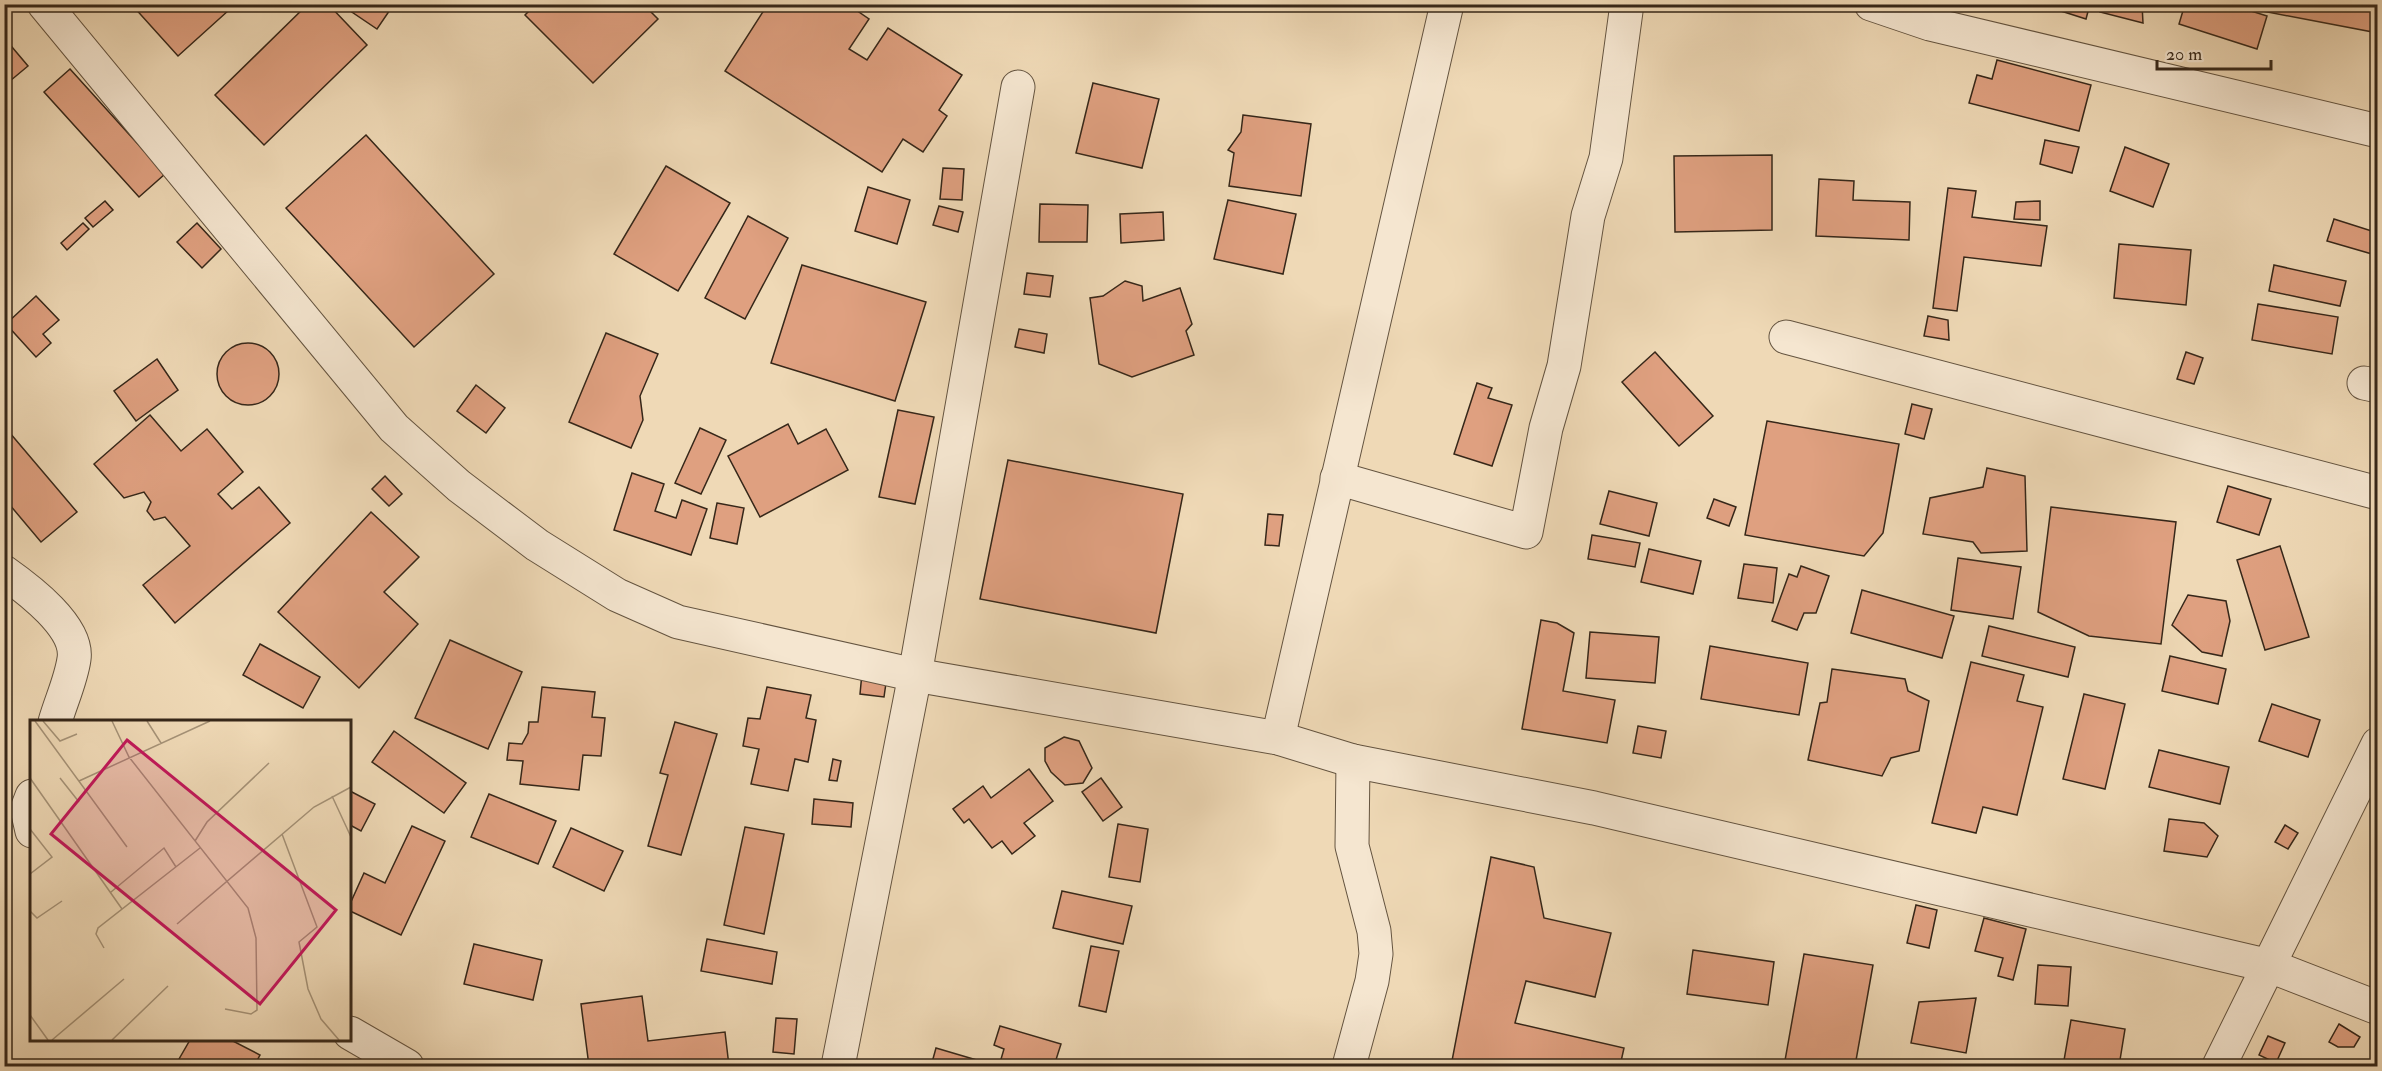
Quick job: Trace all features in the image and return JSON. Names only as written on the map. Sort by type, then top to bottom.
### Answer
[{"type":"street","points":[[45,4],[394,428],[459,486],[537,545],[617,595],[678,622],[915,675],[1278,738],[1353,761],[1594,808],[2270,966],[2378,1008]]},
{"type":"street","points":[[1278,738],[1447,4]]},
{"type":"street","points":[[1337,478],[1526,532],[1546,428],[1564,366],[1588,216],[1605,158],[1627,4]]},
{"type":"street","points":[[1871,4],[1930,24],[2378,131]]},
{"type":"street","points":[[838,1066],[915,675],[1018,87]]},
{"type":"street","points":[[1786,337],[2378,493]]},
{"type":"street","points":[[4,572],[53,612],[72,640],[75,658],[56,720]]},
{"type":"street","points":[[2219,1066],[2378,744]]},
{"type":"street","points":[[1350,1066],[1372,981],[1376,954],[1374,931],[1352,846],[1353,761]]},
{"type":"street","points":[[30,801],[27,809],[30,822]]},
{"type":"street","points":[[351,1034],[407,1066]]},
{"type":"building","points":[[224,4],[229,10],[178,56],[132,5]]},
{"type":"building","points":[[308,4],[328,4],[367,45],[264,145],[215,95]]},
{"type":"building","points":[[340,4],[394,4],[377,29]]},
{"type":"building","points":[[536,4],[643,4],[658,19],[593,83],[525,15]]},
{"type":"building","points":[[768,4],[847,4],[869,19],[849,49],[867,60],[888,28],[962,75],[939,110],[947,116],[923,152],[903,139],[882,172],[725,71]]},
{"type":"building","points":[[2039,4],[2090,4],[2086,19]]},
{"type":"building","points":[[2102,4],[2142,4],[2143,23],[2100,12]]},
{"type":"building","points":[[2185,4],[2229,4],[2267,16],[2257,49],[2179,24]]},
{"type":"building","points":[[2258,4],[2378,4],[2378,33],[2257,10]]},
{"type":"building","points":[[12,47],[28,66],[4,86],[4,53]]},
{"type":"building","points":[[1997,60],[2091,85],[2079,131],[1969,103],[1977,75],[1992,79]]},
{"type":"building","points":[[70,69],[165,174],[139,197],[44,92]]},
{"type":"building","points":[[1093,83],[1159,99],[1142,168],[1076,153]]},
{"type":"building","points":[[1243,115],[1311,124],[1301,196],[1229,186],[1234,153],[1228,150],[1241,132]]},
{"type":"building","points":[[366,135],[494,274],[414,347],[286,208]]},
{"type":"building","points":[[2045,140],[2079,147],[2072,173],[2040,164]]},
{"type":"building","points":[[2125,147],[2169,164],[2153,207],[2110,191]]},
{"type":"building","points":[[1772,155],[1772,230],[1675,232],[1674,156]]},
{"type":"building","points":[[666,166],[730,203],[678,291],[614,254]]},
{"type":"building","points":[[943,168],[964,169],[962,200],[940,199]]},
{"type":"building","points":[[1819,179],[1854,181],[1853,200],[1910,202],[1909,240],[1816,236]]},
{"type":"building","points":[[868,187],[910,200],[897,244],[855,231]]},
{"type":"building","points":[[1948,188],[1976,191],[1972,217],[2047,226],[2041,266],[1964,257],[1957,311],[1933,308]]},
{"type":"building","points":[[1228,200],[1296,214],[1283,274],[1214,259]]},
{"type":"building","points":[[105,201],[113,210],[93,227],[85,218]]},
{"type":"building","points":[[2040,201],[2040,220],[2014,219],[2016,202]]},
{"type":"building","points":[[1040,204],[1088,205],[1087,242],[1039,242]]},
{"type":"building","points":[[939,206],[963,212],[958,232],[933,225]]},
{"type":"building","points":[[1163,212],[1164,240],[1121,243],[1120,214]]},
{"type":"building","points":[[748,216],[788,238],[745,319],[705,298]]},
{"type":"building","points":[[2334,219],[2378,233],[2372,254],[2327,241]]},
{"type":"building","points":[[83,223],[89,229],[67,250],[61,243]]},
{"type":"building","points":[[197,223],[221,249],[202,268],[177,242]]},
{"type":"building","points":[[2119,244],[2191,250],[2186,305],[2114,298]]},
{"type":"building","points":[[802,265],[926,302],[895,401],[771,363]]},
{"type":"building","points":[[2274,265],[2346,281],[2340,306],[2269,291]]},
{"type":"building","points":[[1027,273],[1053,276],[1050,297],[1024,294]]},
{"type":"building","points":[[1125,281],[1142,286],[1143,301],[1180,288],[1192,324],[1186,331],[1194,355],[1132,377],[1099,364],[1090,298],[1103,296]]},
{"type":"building","points":[[36,296],[59,320],[43,334],[51,343],[36,357],[6,324]]},
{"type":"building","points":[[2258,304],[2338,317],[2332,354],[2252,340]]},
{"type":"building","points":[[1928,316],[1948,320],[1949,340],[1924,336]]},
{"type":"building","points":[[1019,329],[1047,334],[1044,353],[1015,347]]},
{"type":"building","points":[[606,333],[658,354],[640,396],[643,420],[631,448],[569,422]]},
{"type":"building","points":[[248,343],[270,352],[279,374],[270,396],[248,405],[226,396],[217,374],[226,352]]},
{"type":"building","points":[[1655,352],[1713,416],[1679,446],[1622,382]]},
{"type":"building","points":[[2186,352],[2203,358],[2194,384],[2177,379]]},
{"type":"building","points":[[157,359],[178,390],[136,421],[114,391]]},
{"type":"building","points":[[1477,383],[1492,388],[1488,398],[1512,405],[1492,466],[1454,454]]},
{"type":"building","points":[[476,385],[505,408],[486,433],[457,411]]},
{"type":"building","points":[[1912,404],[1932,409],[1924,439],[1905,434]]},
{"type":"building","points":[[898,410],[934,417],[915,504],[879,497]]},
{"type":"building","points":[[150,415],[181,451],[207,429],[243,472],[218,494],[232,509],[259,487],[290,523],[175,623],[143,585],[190,546],[165,517],[154,520],[147,511],[151,502],[144,492],[124,498],[94,464]]},
{"type":"building","points":[[1767,421],[1899,444],[1883,533],[1864,556],[1745,535]]},
{"type":"building","points":[[788,424],[798,444],[826,429],[848,470],[760,517],[728,456]]},
{"type":"building","points":[[4,426],[77,512],[41,542],[4,498]]},
{"type":"building","points":[[700,428],[726,440],[701,494],[675,483]]},
{"type":"building","points":[[1008,460],[1183,494],[1156,633],[980,599]]},
{"type":"building","points":[[1987,468],[2025,476],[2027,551],[1981,553],[1973,542],[1923,534],[1930,498],[1983,487]]},
{"type":"building","points":[[632,473],[664,484],[655,511],[676,518],[682,500],[707,509],[691,555],[614,530]]},
{"type":"building","points":[[385,476],[402,494],[389,506],[372,489]]},
{"type":"building","points":[[2228,486],[2271,499],[2259,535],[2217,522]]},
{"type":"building","points":[[1609,491],[1657,503],[1649,536],[1600,524]]},
{"type":"building","points":[[1714,499],[1736,507],[1729,526],[1707,518]]},
{"type":"building","points":[[717,503],[744,508],[737,544],[710,538]]},
{"type":"building","points":[[2051,507],[2176,522],[2161,644],[2089,636],[2038,612]]},
{"type":"building","points":[[371,512],[419,557],[384,592],[418,624],[359,688],[278,612]]},
{"type":"building","points":[[1268,514],[1283,515],[1279,546],[1265,545]]},
{"type":"building","points":[[1592,535],[1640,543],[1635,567],[1588,559]]},
{"type":"building","points":[[2280,546],[2309,637],[2265,650],[2237,560]]},
{"type":"building","points":[[1649,549],[1701,561],[1693,594],[1641,582]]},
{"type":"building","points":[[1958,558],[2021,567],[2013,619],[1951,610]]},
{"type":"building","points":[[1744,564],[1777,568],[1773,603],[1738,598]]},
{"type":"building","points":[[1801,566],[1829,576],[1816,613],[1804,613],[1797,630],[1772,621],[1789,574],[1797,577]]},
{"type":"building","points":[[1862,590],[1954,616],[1942,658],[1851,633]]},
{"type":"building","points":[[2188,595],[2226,601],[2230,621],[2222,656],[2202,652],[2172,625]]},
{"type":"building","points":[[1541,620],[1557,623],[1574,633],[1563,691],[1615,700],[1607,743],[1522,729]]},
{"type":"building","points":[[1989,626],[2075,647],[2068,677],[1982,656]]},
{"type":"building","points":[[1590,632],[1659,637],[1655,683],[1586,678]]},
{"type":"building","points":[[450,640],[522,672],[488,749],[415,718]]},
{"type":"building","points":[[260,644],[320,677],[303,708],[243,675]]},
{"type":"building","points":[[1710,646],[1808,663],[1799,715],[1701,699]]},
{"type":"building","points":[[2170,656],[2226,669],[2218,704],[2162,691]]},
{"type":"building","points":[[1971,662],[2024,675],[2017,701],[2043,707],[2017,815],[1983,807],[1976,833],[1932,823]]},
{"type":"building","points":[[1832,669],[1905,679],[1908,691],[1929,701],[1919,751],[1891,758],[1882,776],[1808,760],[1820,703],[1827,702]]},
{"type":"building","points":[[862,673],[887,676],[884,697],[860,694]]},
{"type":"building","points":[[542,687],[595,692],[592,717],[605,718],[601,756],[583,755],[579,790],[520,784],[523,761],[507,760],[509,743],[522,744],[528,733],[529,722],[538,722]]},
{"type":"building","points":[[767,687],[811,695],[806,718],[816,720],[808,762],[795,759],[788,791],[751,784],[759,749],[743,746],[748,718],[760,719]]},
{"type":"building","points":[[2084,694],[2125,704],[2105,789],[2063,779]]},
{"type":"building","points":[[2272,704],[2320,720],[2308,757],[2259,741]]},
{"type":"building","points":[[675,722],[717,734],[681,855],[648,846],[668,775],[660,773]]},
{"type":"building","points":[[1638,726],[1666,731],[1661,758],[1633,753]]},
{"type":"building","points":[[394,731],[466,783],[444,813],[372,762]]},
{"type":"building","points":[[1064,737],[1079,741],[1092,768],[1083,783],[1065,785],[1051,772],[1045,761],[1045,748]]},
{"type":"building","points":[[2159,750],[2229,767],[2220,804],[2149,787]]},
{"type":"building","points":[[833,759],[841,761],[837,781],[829,780]]},
{"type":"building","points":[[1029,769],[1053,801],[1024,823],[1035,836],[1012,854],[1002,841],[992,848],[969,819],[964,823],[953,809],[983,786],[991,798]]},
{"type":"building","points":[[1101,778],[1122,807],[1103,821],[1082,792]]},
{"type":"building","points":[[351,792],[375,804],[361,831],[351,826]]},
{"type":"building","points":[[489,794],[556,821],[538,864],[471,837]]},
{"type":"building","points":[[814,799],[853,803],[851,827],[812,824]]},
{"type":"building","points":[[2169,819],[2204,823],[2218,836],[2207,857],[2164,851]]},
{"type":"building","points":[[1118,824],[1148,829],[1140,882],[1109,877]]},
{"type":"building","points":[[2285,825],[2298,833],[2288,849],[2275,842]]},
{"type":"building","points":[[412,826],[445,841],[401,935],[351,911],[351,902],[364,873],[385,883]]},
{"type":"building","points":[[745,827],[784,834],[764,934],[724,925]]},
{"type":"building","points":[[571,828],[623,851],[604,891],[553,867]]},
{"type":"building","points":[[1491,857],[1534,867],[1544,918],[1611,933],[1595,997],[1526,981],[1515,1023],[1624,1048],[1620,1066],[1451,1066]]},
{"type":"building","points":[[1062,891],[1132,906],[1123,944],[1053,928]]},
{"type":"building","points":[[1916,905],[1937,910],[1929,948],[1907,943]]},
{"type":"building","points":[[1984,918],[2026,929],[2013,980],[1998,976],[2003,958],[1975,951]]},
{"type":"building","points":[[707,939],[777,952],[772,984],[701,971]]},
{"type":"building","points":[[474,944],[542,960],[533,1000],[464,984]]},
{"type":"building","points":[[1091,946],[1119,951],[1106,1012],[1079,1006]]},
{"type":"building","points":[[1693,950],[1774,962],[1768,1005],[1687,994]]},
{"type":"building","points":[[1804,954],[1873,965],[1855,1066],[1784,1066]]},
{"type":"building","points":[[2038,965],[2071,967],[2068,1006],[2035,1004]]},
{"type":"building","points":[[642,996],[648,1041],[725,1032],[729,1066],[589,1066],[581,1004]]},
{"type":"building","points":[[1976,998],[1966,1053],[1911,1043],[1919,1002]]},
{"type":"building","points":[[776,1018],[797,1019],[794,1054],[773,1052]]},
{"type":"building","points":[[2071,1020],[2125,1029],[2119,1066],[2063,1066]]},
{"type":"building","points":[[2339,1024],[2360,1037],[2354,1047],[2338,1047],[2329,1042]]},
{"type":"building","points":[[1000,1026],[1061,1044],[1054,1066],[999,1066],[1004,1049],[994,1045]]},
{"type":"building","points":[[2268,1036],[2285,1043],[2276,1063],[2259,1055]]},
{"type":"building","points":[[189,1041],[233,1041],[260,1055],[254,1066],[175,1066]]},
{"type":"building","points":[[936,1048],[997,1066],[931,1066]]}]
